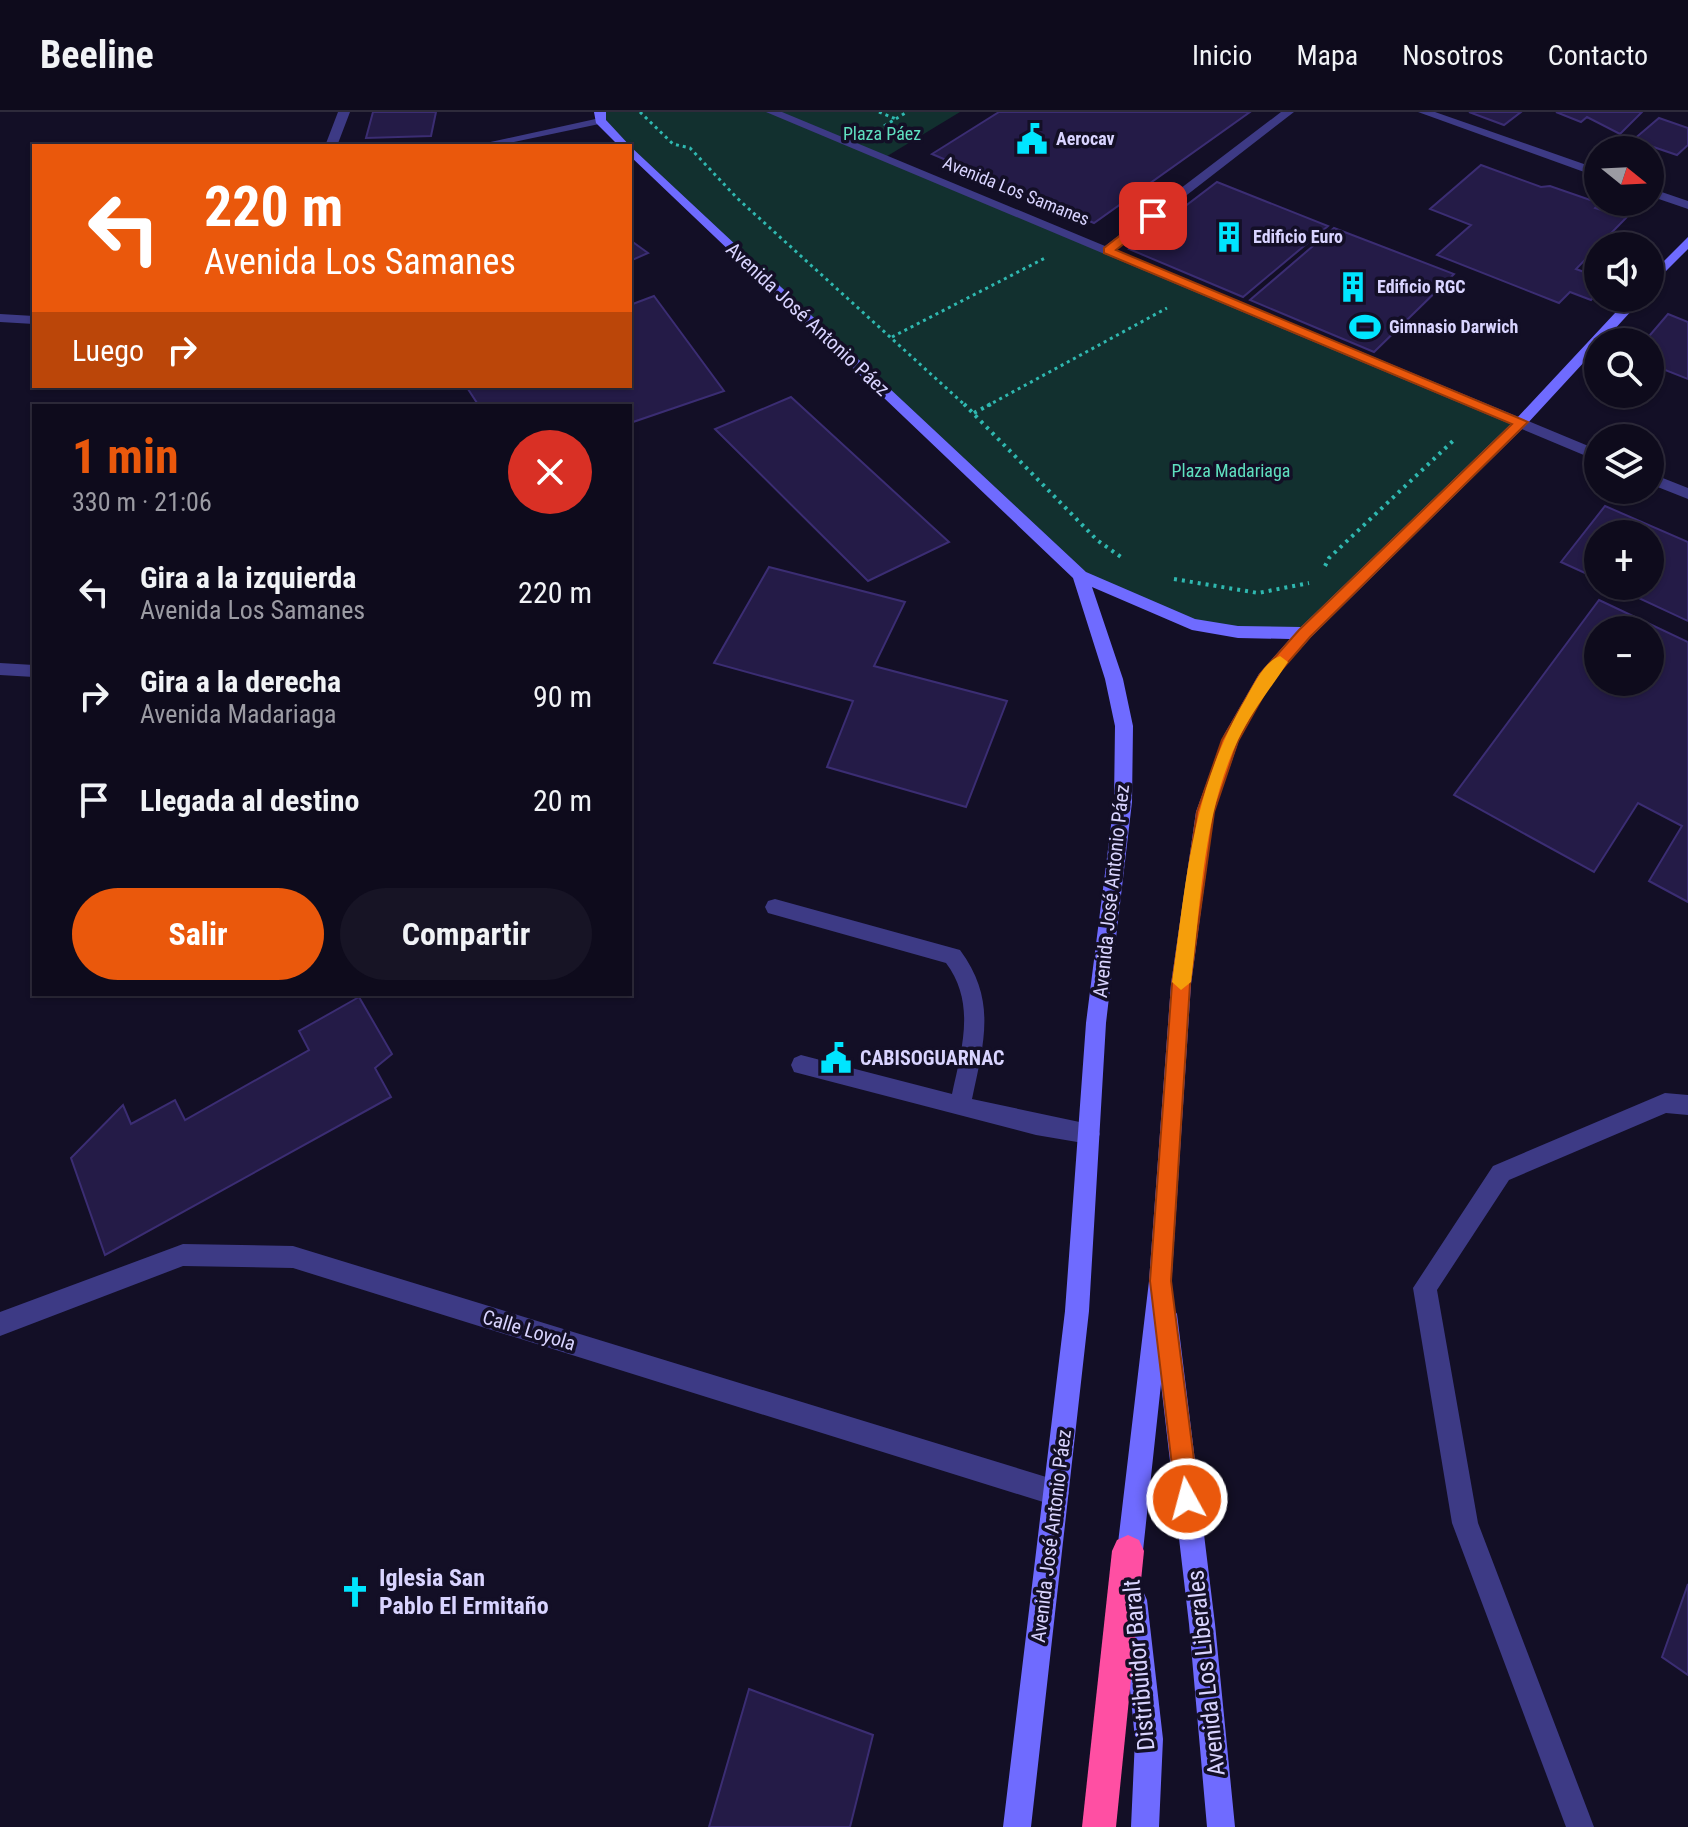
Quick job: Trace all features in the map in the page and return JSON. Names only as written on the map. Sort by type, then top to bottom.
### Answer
[{"type":"highway","points":[[1099,1827],[1128,1551]]},
{"type":"main road","name":"Avenida José Antonio Páez","points":[[600,117],[624,144]]},
{"type":"main road","name":"Avenida José Antonio Páez","points":[[632,152],[1080,576],[1114,679],[1124,726],[1123,802],[1096,1023],[1077,1311],[1017,1827]]},
{"type":"main road","points":[[1664,268],[1688,241]]},
{"type":"main road","name":"Avenida Los Liberales","points":[[1128,1551],[1161,1281],[1181,984],[1205,812],[1230,740],[1265,678],[1305,633],[1521,422],[1623,312]]},
{"type":"main road","points":[[1080,576],[1149,609],[1192,624],[1238,632],[1305,633]]},
{"type":"main road","name":"Avenida Los Liberales","points":[[1161,1281],[1202,1624],[1221,1827]]},
{"type":"main road","name":"Distribuidor Baralt","points":[[1128,1551],[1149,1739],[1145,1827]]},
{"type":"street","points":[[332,144],[344,112]]},
{"type":"street","name":"Avenida Los Samanes","points":[[772,112],[1584,450]]},
{"type":"street","points":[[1108,250],[1288,112]]},
{"type":"street","points":[[1424,112],[1584,168]]},
{"type":"street","points":[[486,144],[600,117]]},
{"type":"street","points":[[1664,197],[1688,205]]},
{"type":"street","points":[[0,318],[32,320]]},
{"type":"street","points":[[1664,484],[1688,494]]},
{"type":"street","points":[[0,669],[32,671]]},
{"type":"street","points":[[775,907],[953,956],[968,972],[976,998],[975,1029],[960,1106]]},
{"type":"street","points":[[801,1065],[960,1106],[1089,1134]]},
{"type":"street","points":[[1580,1827],[1465,1523],[1425,1288],[1501,1173],[1665,1103],[1688,1105]]},
{"type":"street","name":"Calle Loyola","points":[[0,1324],[183,1255],[293,1257],[1056,1493]]},
{"type":"path","points":[[640,112],[673,144],[690,148],[737,198],[974,413],[1097,540],[1129,563]]},
{"type":"path","points":[[879,112],[896,119]]},
{"type":"path","points":[[892,337],[1051,255]]},
{"type":"path","points":[[974,413],[1173,306]]},
{"type":"path","points":[[1324,568],[1329,558],[1446,444],[1462,435]]},
{"type":"path","points":[[1168,578],[1251,593],[1285,593],[1320,578]]},
{"type":"green space","name":"Plaza Madariaga","points":[[600,112],[960,112],[884,158],[1521,422],[1305,633],[1192,624],[1080,576],[632,152],[632,144],[624,144]]},
{"type":"building","points":[[373,112],[436,112],[431,136],[366,138]]},
{"type":"building","points":[[999,112],[1250,112],[1094,223],[932,154]]},
{"type":"building","points":[[1469,112],[1521,112],[1504,125]]},
{"type":"building","points":[[1556,112],[1642,112],[1620,134],[1587,117],[1581,122]]},
{"type":"building","points":[[1659,118],[1688,128],[1688,145],[1677,155],[1664,151],[1664,136],[1638,136]]},
{"type":"building","points":[[1481,165],[1541,187],[1550,186],[1584,198],[1584,216],[1626,218],[1612,232],[1584,232],[1584,261],[1576,269],[1584,272],[1584,297],[1570,292],[1559,303],[1437,255],[1471,225],[1430,209]]},
{"type":"building","name":"Edificio Euro","points":[[1217,182],[1328,226],[1243,297],[1129,249]]},
{"type":"building","name":"Edificio RGC","points":[[1334,228],[1454,274],[1374,352],[1250,300]]},
{"type":"building","points":[[632,241],[648,253],[632,260]]},
{"type":"building","points":[[654,296],[724,391],[632,422],[632,404],[478,404],[467,388],[632,388],[632,304]]},
{"type":"building","points":[[1668,314],[1688,322],[1688,379],[1664,370],[1664,328],[1656,328]]},
{"type":"building","points":[[791,397],[949,542],[868,581],[715,429]]},
{"type":"building","points":[[1605,506],[1637,520],[1594,520]]},
{"type":"building","points":[[1664,532],[1688,542],[1688,621],[1643,600],[1664,600]]},
{"type":"building","points":[[1584,533],[1584,573],[1561,562]]},
{"type":"building","points":[[769,567],[905,602],[874,666],[1007,701],[966,807],[827,767],[853,701],[714,663]]},
{"type":"building","points":[[1599,600],[1633,616],[1587,616]]},
{"type":"building","points":[[1584,620],[1584,696],[1664,696],[1664,631],[1688,642],[1688,902],[1649,881],[1682,826],[1638,803],[1594,872],[1454,795]]},
{"type":"building","points":[[359,997],[392,1054],[375,1068],[391,1097],[105,1255],[71,1158],[123,1105],[131,1124],[175,1100],[185,1120],[309,1050],[299,1031]]},
{"type":"building","points":[[1688,1584],[1688,1675],[1662,1657]]},
{"type":"building","points":[[749,1689],[873,1735],[850,1827],[709,1827]]},
{"type":"slow traffic","points":[[1181,982],[1205,812],[1230,740],[1265,678],[1280,662]]},
{"type":"place","name":"Aerocav","points":[[1032,139]]},
{"type":"place","name":"Edificio Euro","points":[[1229,237]]},
{"type":"place","name":"Edificio RGC","points":[[1353,287]]},
{"type":"place","name":"Gimnasio Darwich","points":[[1365,327]]},
{"type":"place","name":"CABISOGUARNAC","points":[[836,1058]]},
{"type":"place","name":"Iglesia San Pablo El Ermitaño","points":[[355,1592]]},
{"type":"route","points":[[1153,216],[1108,250],[1521,422],[1305,633],[1265,678],[1230,740],[1205,812],[1181,984],[1161,1281],[1187,1499]]},
{"type":"park label","name":"Plaza Páez","points":[[882,134]]}]
